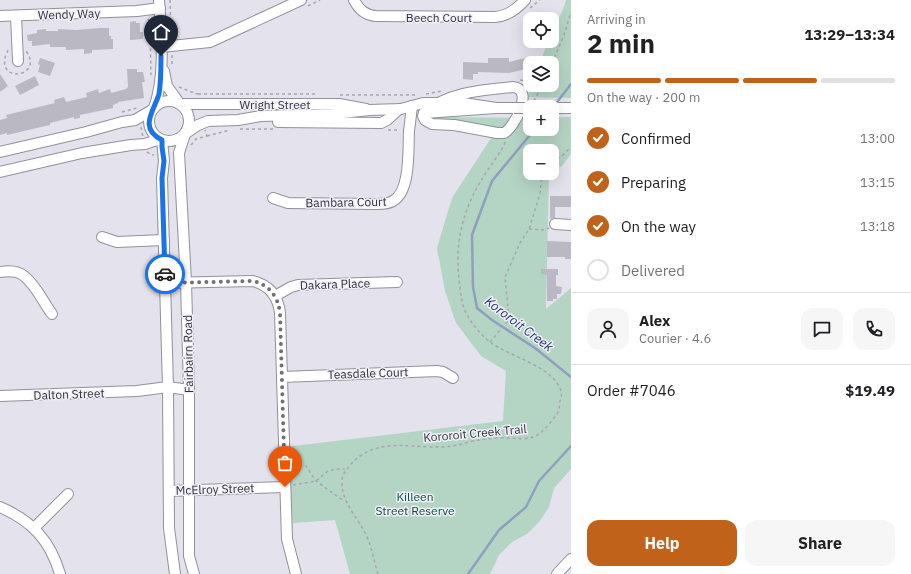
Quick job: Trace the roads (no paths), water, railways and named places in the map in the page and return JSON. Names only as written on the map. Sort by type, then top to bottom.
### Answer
[{"type":"street","points":[[161,48],[210,42],[301,0]]},
{"type":"street","name":"Beech Court","points":[[354,0],[357,7],[364,12],[376,16],[495,17],[506,16],[525,0]]},
{"type":"street","points":[[159,7],[161,48],[159,93],[149,118],[153,134],[161,140]]},
{"type":"street","name":"Wendy Way","points":[[0,16],[137,11],[159,7]]},
{"type":"street","points":[[16,16],[18,61]]},
{"type":"street","points":[[0,172],[82,153],[145,144],[161,140],[176,140],[186,133],[189,127],[190,119],[187,110],[180,104],[169,89],[166,82],[161,48]]},
{"type":"street","name":"Wright Street","points":[[424,113],[423,116],[425,120],[432,124],[454,125],[502,133],[507,131],[512,126],[524,98],[520,89],[511,87],[456,96],[439,103]]},
{"type":"street","points":[[0,152],[139,118],[166,101],[173,101],[180,104]]},
{"type":"street","name":"Wright Street","points":[[412,110],[423,103],[463,103],[496,108]]},
{"type":"street","points":[[424,113],[439,103]]},
{"type":"street","name":"Wright Street","points":[[180,104],[339,104],[353,105],[369,110]]},
{"type":"street","name":"Wright Street","points":[[186,133],[203,123],[216,120],[238,120],[265,116],[333,114],[369,110],[400,109],[424,113],[523,106]]},
{"type":"street","points":[[559,108],[571,108]]},
{"type":"street","name":"Wright Street","points":[[250,118],[257,123],[377,123],[386,121],[400,109]]},
{"type":"street","name":"Bambara Court","points":[[400,109],[406,118],[410,130]]},
{"type":"street","name":"Bambara Court","points":[[273,198],[288,203],[377,204],[392,202],[402,190],[409,168],[412,110]]},
{"type":"street","name":"Fairbairn Road","points":[[186,133],[179,150],[186,282],[189,390],[189,550],[194,574]]},
{"type":"street","name":"Fairbairn Road","points":[[161,140],[164,161],[162,178],[168,391],[170,542],[174,574]]},
{"type":"street","points":[[555,224],[571,225]]},
{"type":"street","points":[[102,238],[117,242],[164,240]]},
{"type":"street","points":[[0,272],[16,272],[23,275],[32,285],[52,314]]},
{"type":"street","points":[[165,283],[253,281],[265,286],[275,296],[279,304],[287,539],[296,574]]},
{"type":"street","name":"Dakara Place","points":[[275,296],[291,286],[298,285],[397,282]]},
{"type":"street","name":"Teasdale Court","points":[[282,377],[437,371],[443,372],[453,378]]},
{"type":"street","name":"Dalton Street","points":[[0,396],[189,390]]},
{"type":"street","name":"McElroy Street","points":[[169,491],[285,487]]},
{"type":"street","points":[[34,528],[68,494]]},
{"type":"street","points":[[0,507],[24,519],[42,536],[52,553],[60,574]]},
{"type":"street","points":[[557,574],[571,559]]},
{"type":"waterway","name":"Kororoit Creek","points":[[559,100],[571,84]]},
{"type":"waterway","name":"Kororoit Creek","points":[[529,136],[492,181],[472,235],[473,287],[477,308],[492,320],[535,348],[571,377]]},
{"type":"waterway","name":"Kororoit Creek","points":[[468,574],[499,530],[526,507],[539,481],[571,446]]},
{"type":"park label","name":"Killeen Street Reserve","points":[[415,503]]}]
